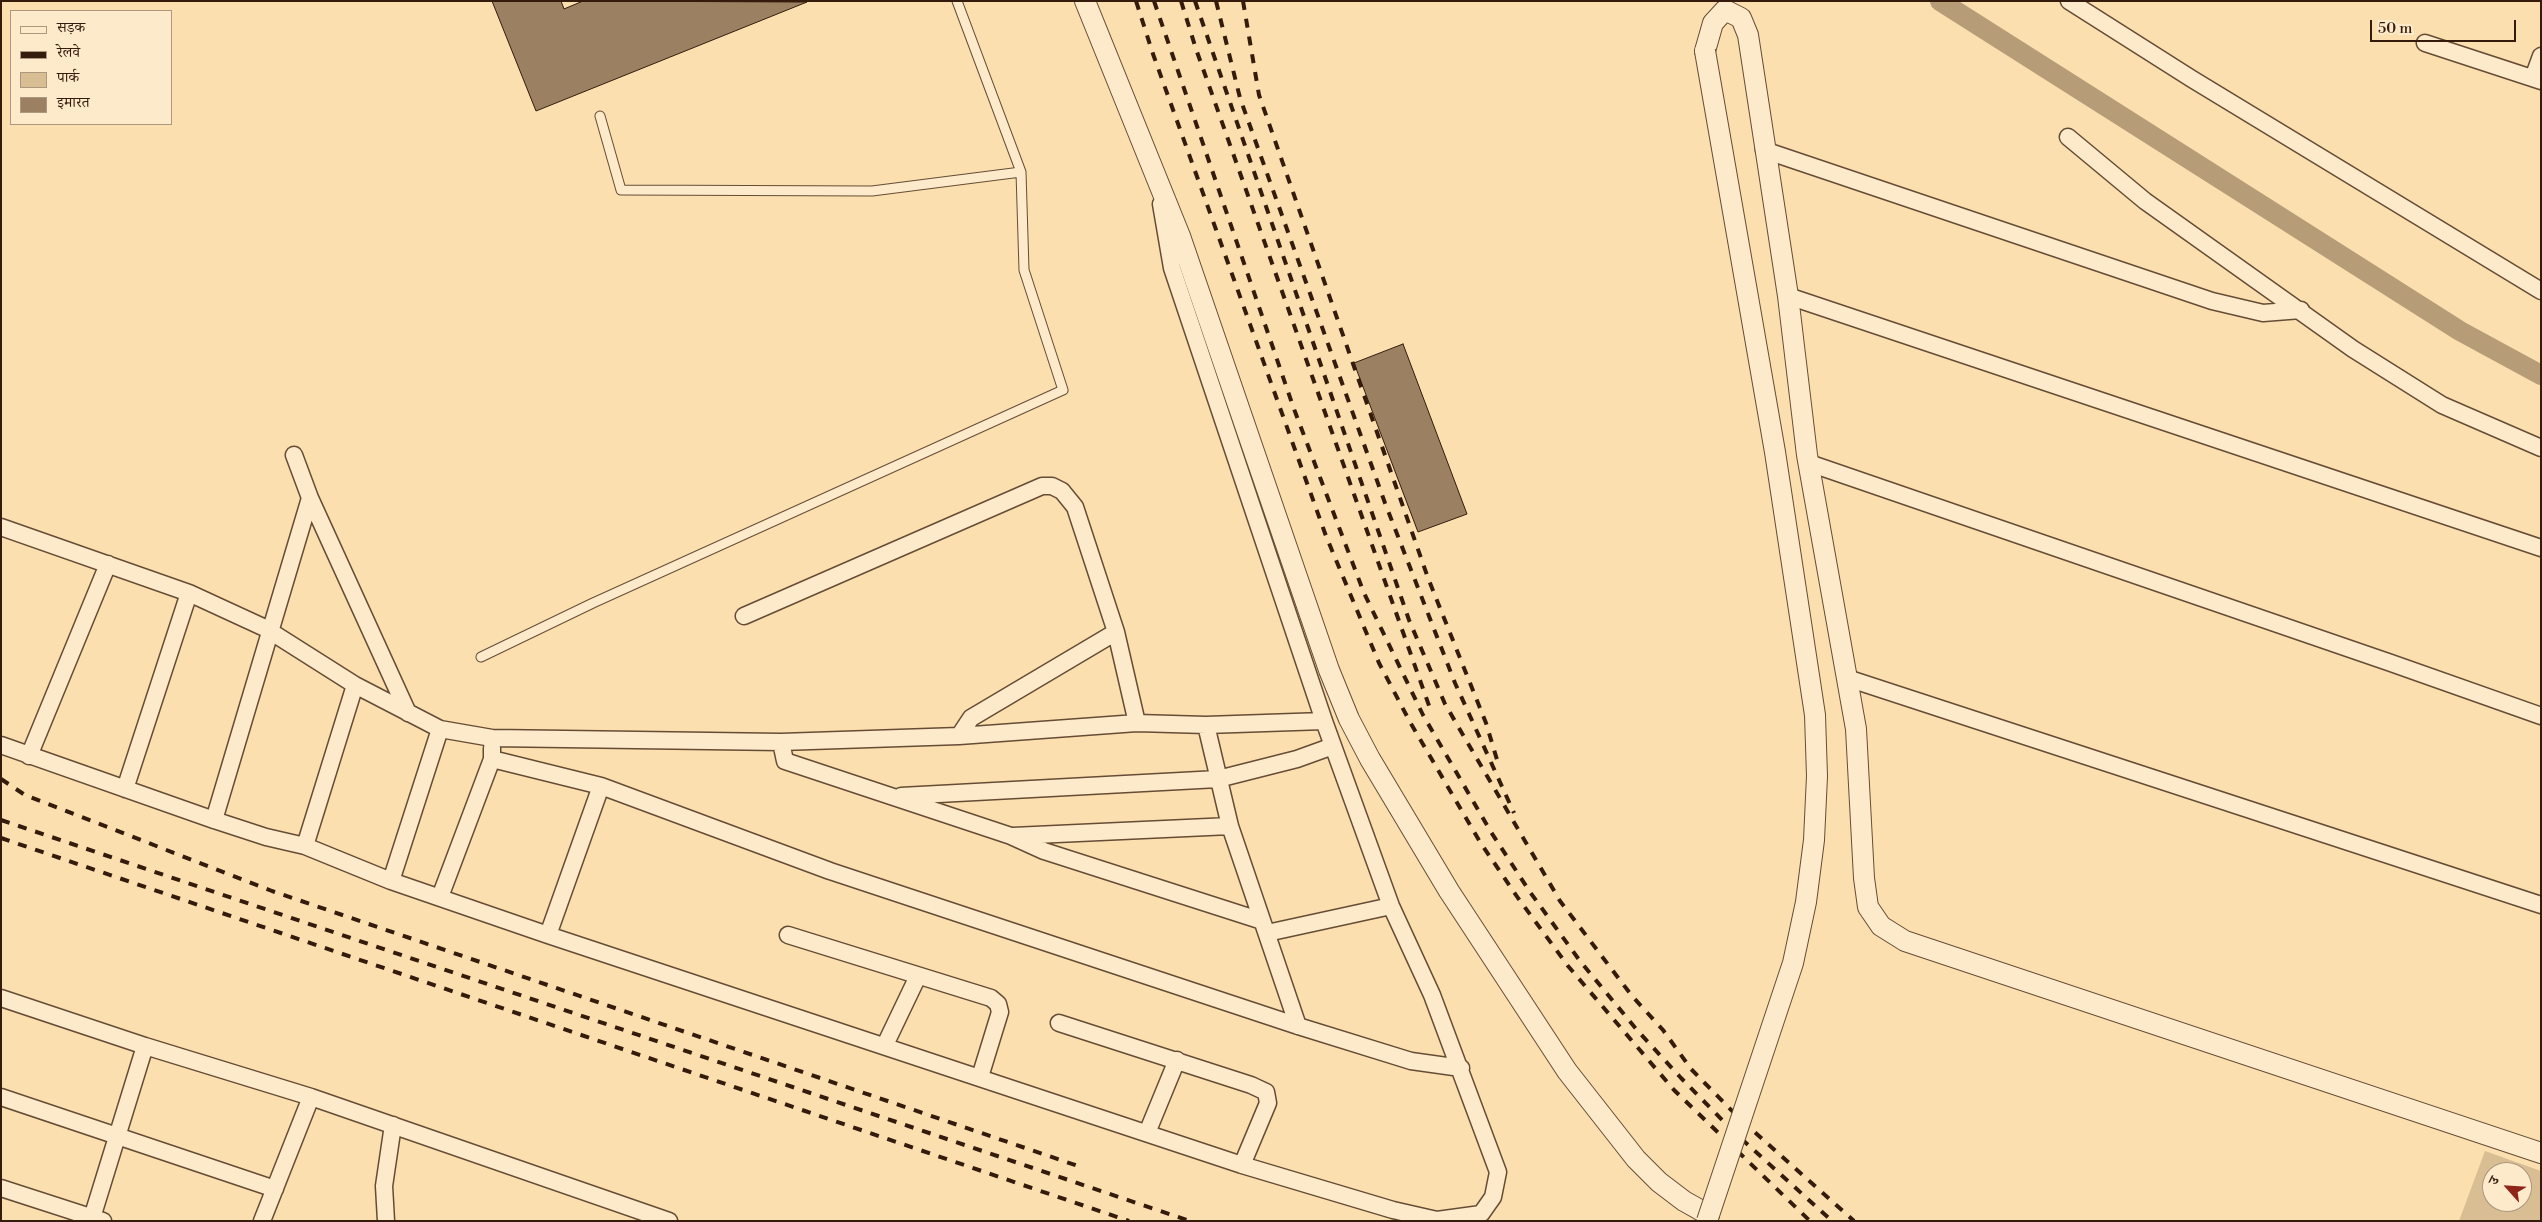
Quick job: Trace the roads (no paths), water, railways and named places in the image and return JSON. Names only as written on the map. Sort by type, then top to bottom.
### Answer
[{"type":"street","points":[[1085,1],[1180,236],[1329,670],[1349,719],[1370,759],[1449,891],[1567,1071],[1636,1159],[1678,1196],[1708,1218],[1793,963],[1806,902],[1814,840],[1817,776],[1815,715],[1775,452],[1705,52],[1713,23],[1727,6],[1741,18],[1748,35],[1764,150],[1788,296],[1809,463],[1856,729],[1864,878],[1868,907],[1881,926],[1905,941],[2541,1153]]},
{"type":"street","points":[[2069,1],[2192,80],[2541,292]]},
{"type":"street","points":[[2425,43],[2537,79],[2541,56]]},
{"type":"street","points":[[2068,136],[2145,201],[2354,349],[2442,405],[2541,448]]},
{"type":"street","points":[[1764,150],[2212,301],[2263,313],[2301,310]]},
{"type":"street","points":[[1,745],[214,820],[266,837],[305,846],[391,881],[548,935],[1242,1164],[1393,1210],[1437,1220],[1480,1214],[1493,1197],[1498,1172],[1432,995],[1392,906],[1324,721],[1172,268],[1156,177]]},
{"type":"street","points":[[1788,296],[2541,548]]},
{"type":"street","points":[[294,455],[310,498],[408,714]]},
{"type":"street","points":[[1809,463],[2541,716]]},
{"type":"street","points":[[744,616],[1042,486],[1052,486],[1062,491],[1075,507],[1116,632],[1137,723]]},
{"type":"street","points":[[214,820],[310,498]]},
{"type":"street","points":[[1,527],[189,592],[265,628],[355,685],[408,714],[440,729],[492,738],[781,742],[959,736],[1137,723],[1206,725],[1324,721]]},
{"type":"street","points":[[29,756],[108,564]]},
{"type":"street","points":[[125,789],[189,592]]},
{"type":"street","points":[[959,736],[971,718],[1116,632]]},
{"type":"street","points":[[1847,678],[2541,906]]},
{"type":"street","points":[[305,846],[355,685]]},
{"type":"street","points":[[1206,725],[1230,826],[1298,1026]]},
{"type":"street","points":[[391,881],[440,729]]},
{"type":"street","points":[[440,897],[492,759],[492,738]]},
{"type":"street","points":[[781,742],[785,761],[1011,836],[1044,851],[1264,927],[1392,906]]},
{"type":"street","points":[[889,796],[1218,779],[1298,759],[1333,746]]},
{"type":"street","points":[[492,759],[601,786],[830,871],[1298,1026],[1411,1061],[1460,1068]]},
{"type":"street","points":[[548,935],[601,786]]},
{"type":"street","points":[[1011,836],[1230,826]]},
{"type":"street","points":[[788,935],[991,998],[998,1004],[1000,1012],[980,1077]]},
{"type":"street","points":[[885,1045],[918,976]]},
{"type":"street","points":[[1,998],[145,1046],[311,1097],[663,1220]]},
{"type":"street","points":[[1059,1023],[1251,1084],[1266,1092],[1268,1103],[1242,1164]]},
{"type":"street","points":[[1,1188],[95,1220],[117,1136],[145,1046]]},
{"type":"street","points":[[1147,1133],[1177,1060]]},
{"type":"street","points":[[1,1097],[276,1189]]},
{"type":"street","points":[[262,1221],[311,1097]]},
{"type":"street","points":[[386,1221],[384,1186],[393,1126]]},
{"type":"lane","points":[[481,656],[593,603],[1063,390],[1024,270],[1021,172],[956,1]]},
{"type":"lane","points":[[600,116],[621,190],[872,191],[1021,172]]},
{"type":"waterway","points":[[1940,1],[2460,331],[2541,375]]},
{"type":"railway","points":[[1136,1],[1153,54],[1326,536],[1379,663],[1410,722],[1480,842],[1568,966],[1674,1090],[1810,1221]]},
{"type":"railway","points":[[1154,1],[1294,409],[1364,593],[1423,715],[1491,832],[1530,892],[1580,961],[1637,1030],[1681,1078],[1735,1133],[1832,1221]]},
{"type":"railway","points":[[1181,1],[1196,49],[1432,714]]},
{"type":"railway","points":[[1195,1],[1409,620],[1445,704],[1560,901],[1632,996],[1663,1030],[1691,1069],[1741,1120],[1854,1221]]},
{"type":"railway","points":[[1216,1],[1240,98],[1385,503],[1455,683],[1514,813]]},
{"type":"railway","points":[[1243,1],[1259,95],[1428,578],[1486,723],[1498,763]]},
{"type":"railway","points":[[1,779],[25,795],[272,891],[1081,1167]]},
{"type":"railway","points":[[1,820],[1190,1221]]},
{"type":"railway","points":[[1,838],[1129,1221]]}]
